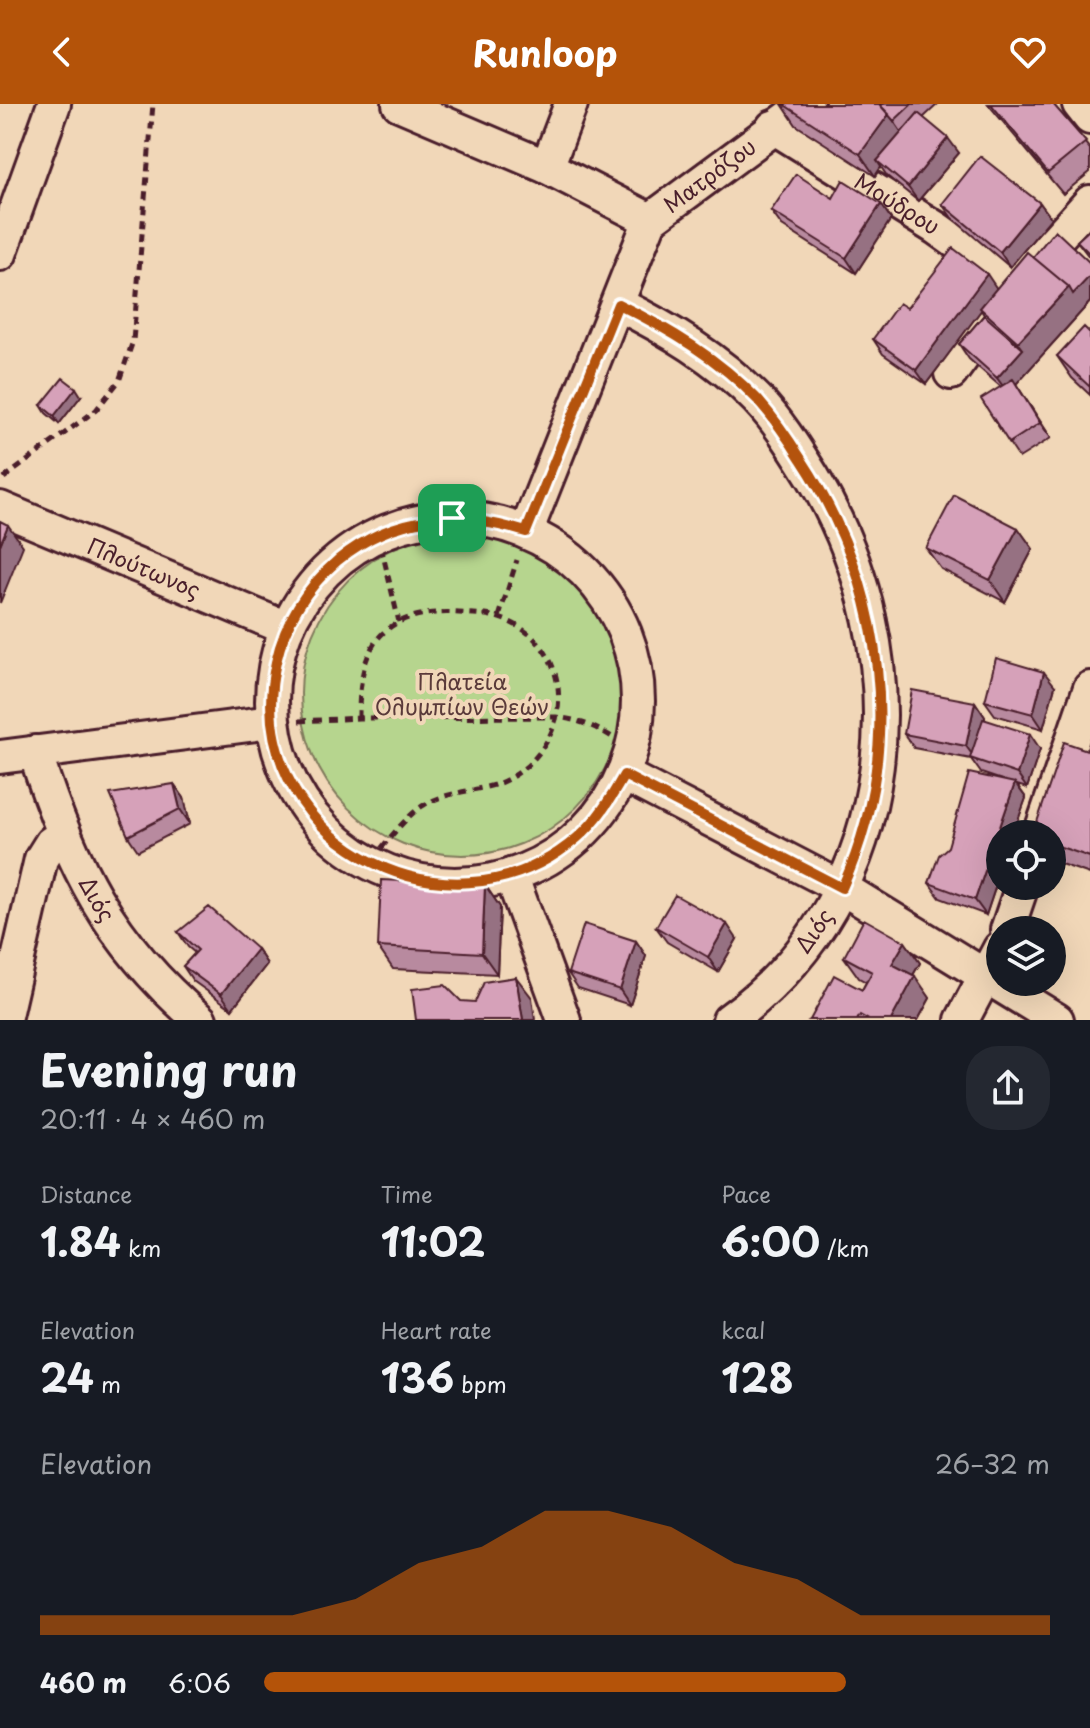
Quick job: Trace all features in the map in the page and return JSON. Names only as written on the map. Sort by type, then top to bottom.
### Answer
[{"type":"street","points":[[0,254],[54,104]]},
{"type":"street","points":[[399,104],[547,167],[650,220]]},
{"type":"street","points":[[547,167],[571,104]]},
{"type":"street","name":"Ματρόζου","points":[[526,532],[650,220],[807,104]]},
{"type":"street","points":[[1079,104],[1090,118]]},
{"type":"street","name":"Μούδρου","points":[[773,127],[936,228],[1016,285]]},
{"type":"street","points":[[951,373],[1044,250],[1090,202]]},
{"type":"street","name":"Διός","points":[[618,304],[702,352],[758,401],[779,425],[807,468],[850,550],[873,628],[881,702],[877,760],[861,841],[842,888],[797,956],[762,993],[729,1020]]},
{"type":"street","name":"Πλούτωνος","points":[[0,508],[286,628]]},
{"type":"street","points":[[452,518],[490,521],[526,532],[556,548],[582,569],[604,594],[621,623],[633,654],[638,687],[638,720],[628,764],[604,809],[578,837],[546,860],[511,875],[475,883],[439,883],[403,876],[369,863],[314,818],[294,789],[280,757],[272,722],[273,674],[286,628],[302,599],[324,573],[349,551],[378,534],[414,522],[452,518]]},
{"type":"street","points":[[1045,820],[1090,688]]},
{"type":"street","points":[[0,757],[272,722]]},
{"type":"street","name":"Διός","points":[[35,752],[64,835],[88,885],[125,945],[168,993],[200,1020]]},
{"type":"street","points":[[628,764],[842,888],[986,977],[962,1020]]},
{"type":"street","points":[[4,1020],[41,859],[51,843],[64,835]]},
{"type":"street","points":[[511,875],[564,1020]]},
{"type":"street","points":[[1017,996],[1057,1020]]},
{"type":"path","points":[[0,481],[96,410],[119,381],[133,341],[153,104]]},
{"type":"path","points":[[499,617],[526,532]]},
{"type":"path","points":[[378,534],[399,622]]},
{"type":"path","points":[[359,718],[361,686],[368,658],[383,633],[399,622],[430,613],[499,617],[517,625],[544,648],[558,683],[556,717],[543,748],[521,771],[492,785],[446,796],[420,808],[369,863]]},
{"type":"path","points":[[272,722],[359,718],[556,717],[596,728],[628,764]]},
{"type":"green space","name":"Πλατεία Ολυμπίων Θεών","points":[[462,533],[493,536],[524,545],[551,560],[576,580],[596,605],[611,632],[620,663],[623,694],[620,725],[611,756],[596,783],[576,808],[551,828],[524,843],[493,852],[462,855],[431,852],[400,843],[373,828],[348,808],[328,783],[313,756],[304,725],[301,694],[304,663],[313,632],[328,605],[348,580],[373,560],[400,545],[431,536]]},
{"type":"building","points":[[783,104],[879,104],[889,114],[860,154]]},
{"type":"building","points":[[879,104],[912,104],[894,121]]},
{"type":"building","points":[[991,104],[1053,104],[1086,142],[1048,173]]},
{"type":"building","points":[[918,113],[948,138],[908,187],[877,161]]},
{"type":"building","points":[[980,156],[1040,203],[1000,252],[942,204]]},
{"type":"building","points":[[796,174],[833,198],[843,180],[881,204],[846,258],[771,211]]},
{"type":"building","points":[[1090,229],[1090,254],[1077,241]]},
{"type":"building","points":[[1055,230],[1090,263],[1090,276],[1073,294],[1069,287],[1033,257]]},
{"type":"building","points":[[953,248],[987,274],[916,370],[873,339],[899,303],[907,308]]},
{"type":"building","points":[[1027,252],[1069,287],[1018,342],[980,308]]},
{"type":"building","points":[[984,315],[1023,349],[997,378],[959,344]]},
{"type":"building","points":[[1084,327],[1090,333],[1090,387],[1057,356]]},
{"type":"building","points":[[63,378],[76,388],[54,416],[41,405]]},
{"type":"building","points":[[1013,379],[1040,423],[1009,443],[981,399]]},
{"type":"building","points":[[954,495],[1018,528],[990,580],[926,548]]},
{"type":"building","points":[[0,521],[8,525],[0,545]]},
{"type":"building","points":[[996,658],[1044,672],[1033,714],[985,701]]},
{"type":"building","points":[[912,690],[975,702],[966,746],[904,734]]},
{"type":"building","points":[[983,719],[1030,734],[1017,774],[970,758]]},
{"type":"building","points":[[1064,742],[1090,751],[1090,857],[1066,849],[1066,820],[1038,820]]},
{"type":"building","points":[[969,773],[1015,783],[1002,820],[986,820],[986,868],[975,900],[929,883],[939,855],[948,847]]},
{"type":"building","points":[[174,784],[180,809],[128,836],[110,794]]},
{"type":"building","points":[[381,880],[485,885],[482,953],[378,947]]},
{"type":"building","points":[[675,895],[727,924],[708,957],[656,927]]},
{"type":"building","points":[[209,907],[257,949],[221,994],[183,966],[198,950],[178,932]]},
{"type":"building","points":[[864,919],[905,942],[892,964],[915,976],[891,1020],[869,1020],[860,1015],[857,1020],[810,1020],[834,975],[862,990],[872,972],[844,957]]},
{"type":"building","points":[[584,924],[636,941],[620,990],[568,973]]},
{"type":"building","points":[[516,977],[523,1020],[416,1020],[412,989],[445,985],[461,1001],[475,1002],[484,982]]},
{"type":"route","points":[[618,304],[649,319],[723,367],[779,425],[820,489],[850,550],[873,628],[881,702],[877,760],[861,841],[842,888],[624,775],[604,809],[578,837],[546,860],[511,875],[475,883],[439,883],[403,876],[369,863],[340,843],[314,818],[294,789],[280,757],[272,722],[271,698],[278,650],[302,599],[324,573],[349,551],[378,534],[414,522],[452,518],[490,521],[526,532],[618,304]]}]
